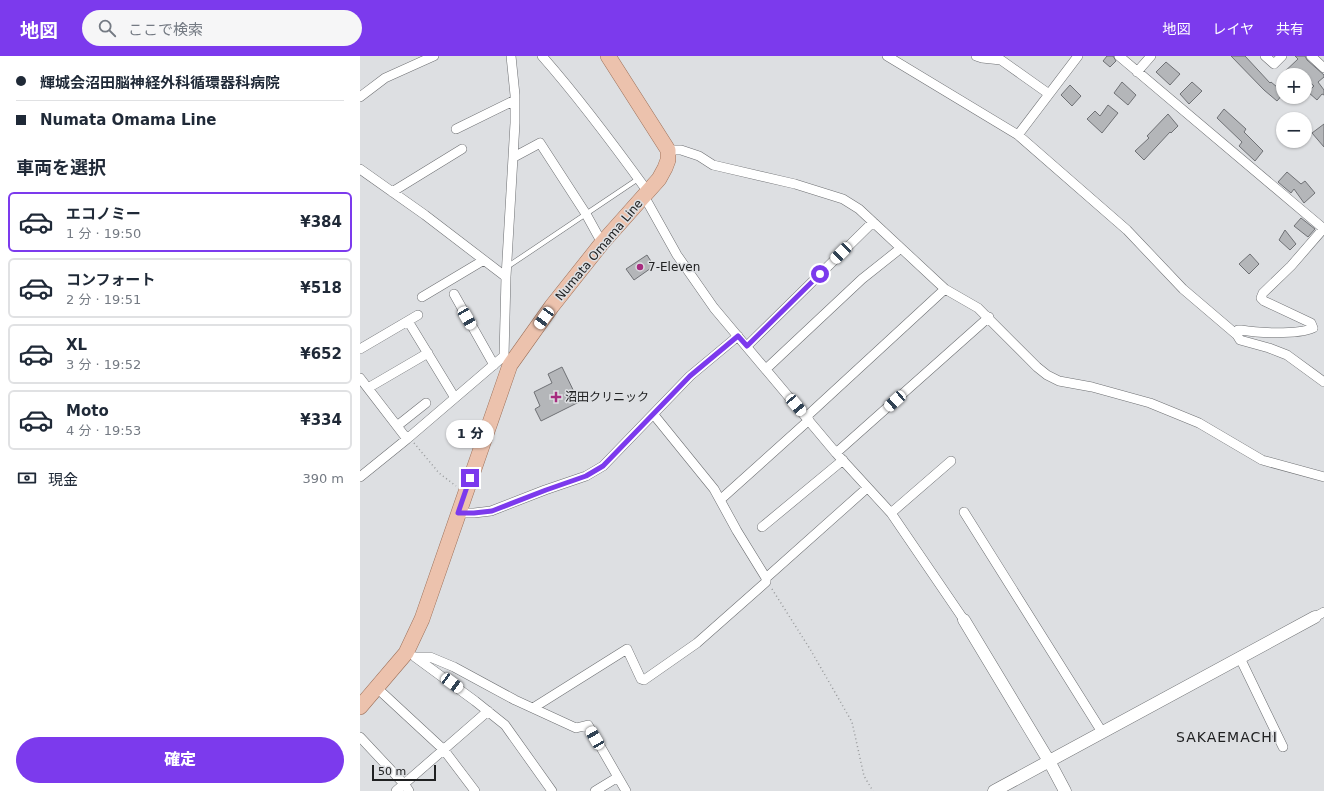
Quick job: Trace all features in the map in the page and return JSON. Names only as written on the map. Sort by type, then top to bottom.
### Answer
[{"type":"main road","points":[[608,56],[668,150]]},
{"type":"main road","name":"Numata Omama Line","points":[[360,707],[411,655],[507,360],[602,243],[646,194],[666,168],[668,150]]},
{"type":"street","points":[[360,97],[385,78],[434,56]]},
{"type":"street","points":[[360,477],[494,365],[507,360],[506,277],[514,157],[515,100],[511,56]]},
{"type":"street","points":[[542,56],[612,143],[638,179],[677,255],[714,308],[836,453],[891,512],[964,620],[1049,761],[1064,791]]},
{"type":"street","points":[[887,56],[1018,135],[1127,230],[1183,289],[1237,335],[1240,340],[1287,355],[1324,382]]},
{"type":"street","points":[[976,56],[1001,60],[1049,94]]},
{"type":"street","points":[[1018,135],[1078,56]]},
{"type":"street","points":[[1119,56],[1324,228],[1291,266],[1263,293],[1261,298],[1264,301],[1310,323],[1313,328],[1308,330],[1268,332],[1238,330],[1237,335]]},
{"type":"street","points":[[1138,72],[1151,56]]},
{"type":"street","points":[[1265,56],[1274,64],[1282,56]]},
{"type":"street","points":[[1311,56],[1324,68]]},
{"type":"street","points":[[456,129],[515,100]]},
{"type":"street","points":[[514,157],[540,143],[586,214],[602,243]]},
{"type":"street","points":[[392,192],[462,149]]},
{"type":"street","points":[[668,150],[681,150],[699,156],[713,164],[795,184],[843,199],[859,209],[945,289],[978,308],[989,317],[1037,367],[1047,375],[1059,381],[1092,387],[1150,403],[1199,423],[1262,460],[1324,477]]},
{"type":"street","points":[[360,169],[506,277]]},
{"type":"street","points":[[747,346],[873,222]]},
{"type":"street","points":[[766,369],[862,279],[901,248]]},
{"type":"street","points":[[422,297],[484,260]]},
{"type":"street","points":[[720,500],[945,289]]},
{"type":"street","points":[[454,294],[494,365]]},
{"type":"street","points":[[360,349],[418,315]]},
{"type":"street","points":[[836,453],[989,317]]},
{"type":"street","points":[[408,321],[455,398]]},
{"type":"street","points":[[458,513],[492,511],[586,476],[603,466],[654,415],[690,376],[738,336]]},
{"type":"street","points":[[368,388],[428,353]]},
{"type":"street","points":[[360,378],[408,438]]},
{"type":"street","points":[[397,426],[426,403]]},
{"type":"street","points":[[654,415],[714,489],[737,531],[766,578]]},
{"type":"street","points":[[762,527],[843,460]]},
{"type":"street","points":[[891,512],[951,461]]},
{"type":"street","points":[[533,708],[627,649],[641,678],[644,680],[697,643],[766,582],[766,578],[867,488]]},
{"type":"street","points":[[964,512],[1102,732]]},
{"type":"street","points":[[994,791],[1319,614]]},
{"type":"street","points":[[411,655],[430,657],[454,667],[515,700],[576,728],[588,725],[626,791]]},
{"type":"street","points":[[411,655],[505,725],[552,791]]},
{"type":"street","points":[[1240,658],[1283,747]]},
{"type":"street","points":[[377,688],[444,750],[475,791]]},
{"type":"street","points":[[396,791],[407,788],[444,750],[488,711]]},
{"type":"street","points":[[360,737],[407,788]]},
{"type":"street","points":[[595,791],[618,777]]},
{"type":"lane","points":[[507,267],[638,179]]},
{"type":"path","points":[[408,438],[439,473],[465,492]]},
{"type":"path","points":[[766,578],[810,649],[852,722],[864,776],[873,791]]},
{"type":"building","points":[[1107,56],[1113,56],[1116,61],[1110,67],[1103,61]]},
{"type":"building","points":[[1231,56],[1245,56],[1270,83],[1271,82],[1276,86],[1276,100]]},
{"type":"building","points":[[1295,56],[1305,56],[1307,60],[1324,75],[1324,77],[1318,82],[1324,90],[1324,95],[1322,94],[1317,100],[1312,96],[1312,88],[1314,86],[1312,84],[1312,68],[1288,68],[1298,59]]},
{"type":"building","points":[[1166,62],[1180,74],[1170,85],[1156,72]]},
{"type":"building","points":[[1122,82],[1136,95],[1128,105],[1114,93]]},
{"type":"building","points":[[1192,82],[1202,91],[1189,104],[1180,94]]},
{"type":"building","points":[[1070,85],[1081,96],[1072,106],[1061,95]]},
{"type":"building","points":[[1108,105],[1118,113],[1102,133],[1087,119],[1095,111],[1100,116]]},
{"type":"building","points":[[1224,109],[1246,129],[1244,132],[1263,151],[1255,161],[1239,146],[1242,142],[1217,118]]},
{"type":"building","points":[[1168,114],[1178,126],[1171,133],[1170,132],[1144,160],[1135,151],[1149,138],[1147,136]]},
{"type":"building","points":[[1324,124],[1324,147],[1312,133]]},
{"type":"building","points":[[1287,172],[1301,184],[1305,181],[1315,193],[1304,203],[1294,189],[1291,193],[1278,182]]},
{"type":"building","points":[[1301,218],[1315,229],[1308,237],[1294,226]]},
{"type":"building","points":[[1285,230],[1296,244],[1290,250],[1279,240]]},
{"type":"building","points":[[1250,254],[1259,264],[1249,274],[1239,264]]},
{"type":"building","name":"7-Eleven","points":[[647,255],[654,266],[634,280],[626,269]]},
{"type":"building","name":"沼田クリニック","points":[[562,367],[579,402],[541,421],[535,409],[540,406],[534,392],[552,383],[548,374]]},
{"type":"place","name":"7-Eleven","points":[[640,267]]},
{"type":"place","name":"沼田クリニック","points":[[556,397]]},
{"type":"district","name":"SAKAEMACHI","points":[[1227,737]]},
{"type":"route","points":[[470,478],[458,513],[492,511],[586,476],[603,466],[654,415],[690,376],[738,336],[747,346],[820,274]]}]
